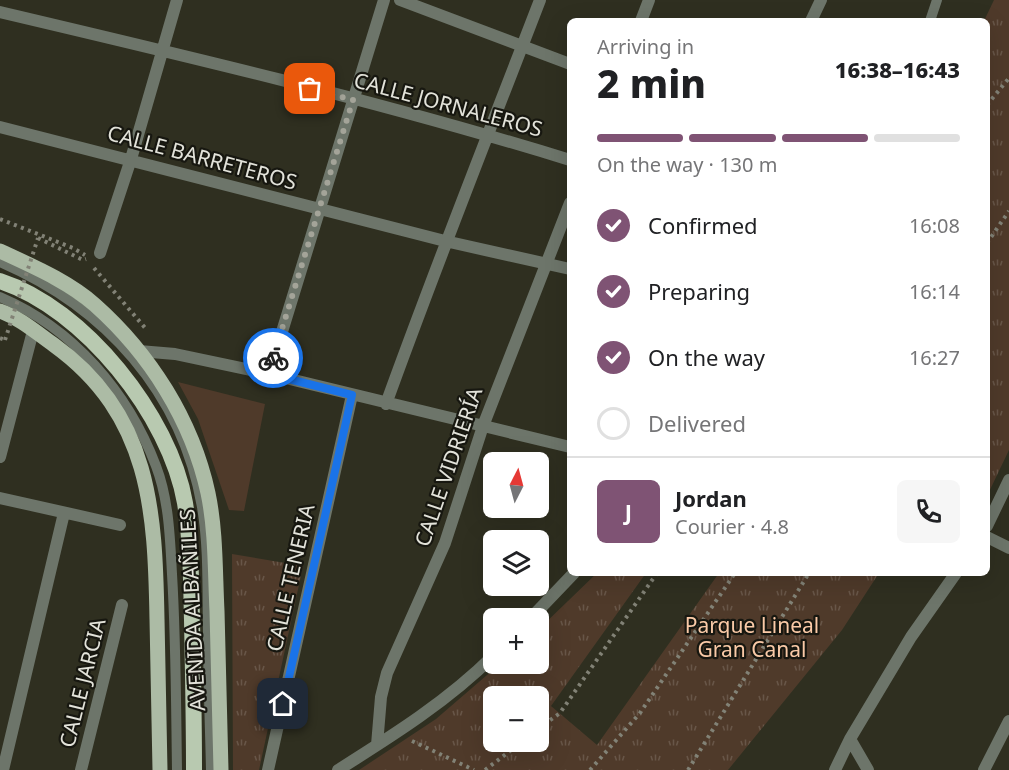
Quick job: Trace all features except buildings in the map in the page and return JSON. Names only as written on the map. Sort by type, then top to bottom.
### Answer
[{"type":"highway","points":[[0,281],[37,299],[71,322],[122,371],[162,438],[184,501],[191,601],[194,770]]},
{"type":"main road","name":"AVENIDA ALBAÑILES","points":[[0,251],[47,273],[93,303],[140,351],[169,394],[186,426],[208,492],[216,578],[221,770]]},
{"type":"main road","name":"AVENIDA ALBAÑILES","points":[[0,311],[33,330],[74,360],[101,391],[118,416],[141,462],[152,510],[156,554],[160,770]]},
{"type":"street","points":[[100,253],[131,159],[177,0]]},
{"type":"street","points":[[269,374],[384,0]]},
{"type":"street","points":[[400,0],[567,63]]},
{"type":"street","points":[[386,404],[445,241],[489,135],[540,0]]},
{"type":"street","points":[[642,18],[650,0]]},
{"type":"street","points":[[812,18],[821,0]]},
{"type":"street","name":"CALLE JORNALEROS","points":[[0,12],[161,50],[489,135],[567,159]]},
{"type":"street","name":"CALLE BARRETEROS","points":[[0,127],[445,241],[567,268]]},
{"type":"street","name":"CALLE VIDRIERÍA","points":[[377,746],[381,697],[387,673],[445,543],[483,426],[567,211]]},
{"type":"street","points":[[0,457],[33,330]]},
{"type":"street","points":[[140,351],[160,352],[269,374],[567,446]]},
{"type":"street","name":"CALLE TENERIA","points":[[268,770],[352,395]]},
{"type":"street","points":[[990,520],[1009,480]]},
{"type":"street","points":[[0,498],[120,525]]},
{"type":"street","points":[[3,770],[64,513]]},
{"type":"street","points":[[990,538],[1009,548]]},
{"type":"street","points":[[541,608],[571,576]]},
{"type":"street","points":[[835,770],[850,739],[911,637],[954,576]]},
{"type":"street","name":"CALLE JARCIA","points":[[81,770],[122,606]]},
{"type":"street","points":[[338,770],[397,734],[483,665]]},
{"type":"street","points":[[984,770],[1009,721]]},
{"type":"street","points":[[850,739],[868,770]]},
{"type":"lane","points":[[931,18],[937,0]]},
{"type":"lane","points":[[0,262],[38,279],[63,294],[114,338],[150,380],[175,425],[194,474],[207,542],[211,770]]},
{"type":"lane","points":[[0,297],[29,310],[72,342],[93,362],[109,381],[134,419],[157,467],[169,526],[176,648],[177,770]]},
{"type":"path","points":[[990,101],[1009,78]]},
{"type":"path","points":[[990,239],[1009,211]]},
{"type":"path","points":[[0,219],[73,248],[87,258],[141,322],[160,352]]},
{"type":"path","points":[[2,339],[38,238],[82,260],[87,258]]},
{"type":"path","points":[[549,721],[560,713],[655,576]]},
{"type":"path","points":[[590,770],[640,713],[733,576]]},
{"type":"path","points":[[688,770],[806,576]]},
{"type":"path","points":[[397,734],[474,770]]},
{"type":"path","points":[[485,770],[509,752]]},
{"type":"green space","points":[[994,0],[1009,0],[1009,450],[990,490],[990,18],[985,18]]},
{"type":"green space","points":[[178,382],[265,404],[244,511],[229,510],[198,419]]},
{"type":"green space","points":[[232,554],[303,566],[259,770],[233,770]]},
{"type":"green space","name":"Parque Lineal Gran Canal","points":[[594,576],[644,576],[551,706],[597,745],[717,576],[877,576],[842,630],[728,770],[359,770],[436,719],[488,674],[549,674],[549,619]]},
{"type":"way so far","points":[[273,358],[353,100],[310,89]]},
{"type":"route","points":[[273,358],[269,374],[352,395],[283,704]]}]
